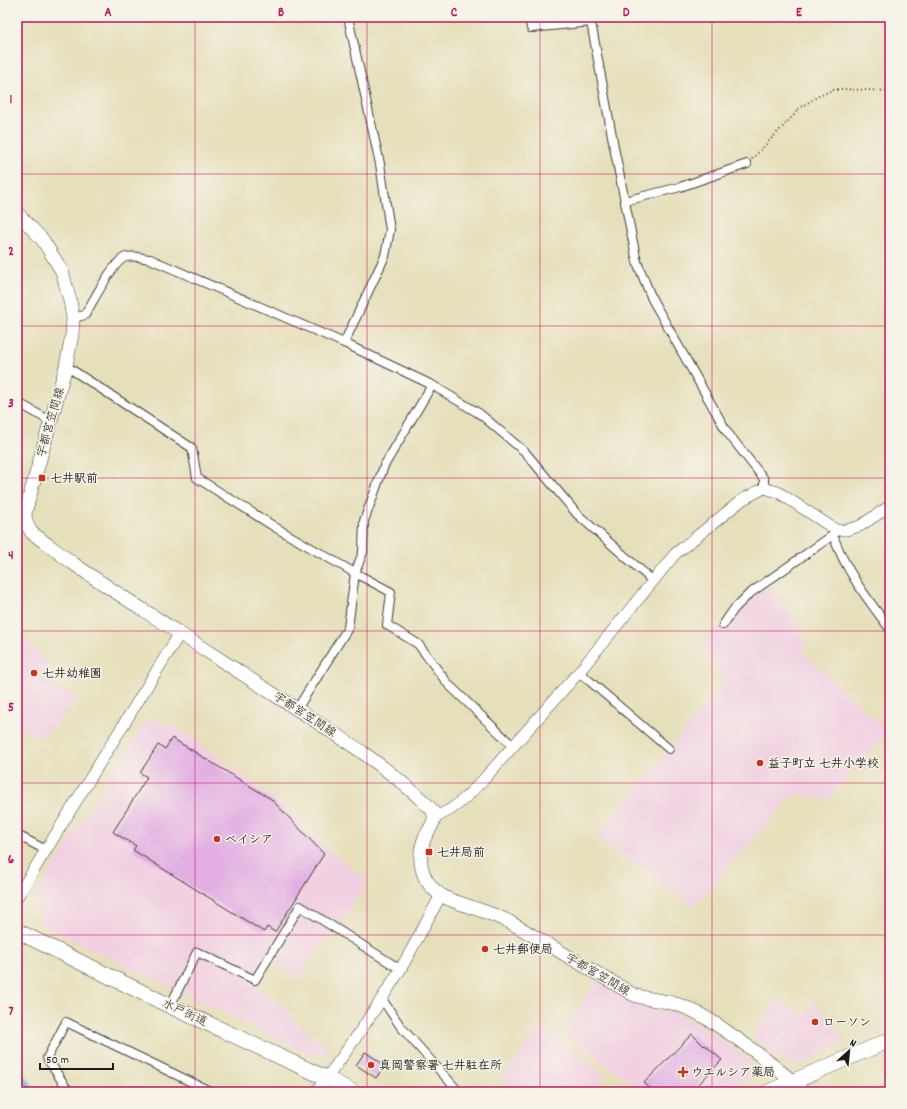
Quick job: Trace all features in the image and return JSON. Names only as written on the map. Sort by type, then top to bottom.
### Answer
[{"type":"highway","name":"水戸街道","points":[[17,931],[170,1006],[353,1092]]},
{"type":"highway","points":[[768,1092],[890,1040]]},
{"type":"main road","name":"宇都宮笠間線","points":[[17,213],[42,239],[62,271],[69,293],[73,318],[72,335],[66,366],[21,525],[28,528],[32,533],[73,564],[323,725],[413,792],[428,806],[434,817],[433,823],[422,844],[420,856],[424,877],[441,895],[508,921],[634,995],[662,1000],[694,1010],[754,1050],[804,1092]]},
{"type":"street","points":[[344,343],[385,256],[390,230],[380,164],[348,17]]},
{"type":"street","points":[[529,17],[531,28],[591,22],[637,262],[652,299],[728,432],[764,479],[764,488]]},
{"type":"street","points":[[625,201],[680,188],[747,164]]},
{"type":"street","points":[[73,318],[85,315],[114,267],[124,257],[136,256],[150,259],[344,343],[432,385],[480,414],[524,452],[577,514],[653,581]]},
{"type":"street","points":[[66,366],[192,448],[197,478],[278,529],[391,592],[387,625],[418,644],[448,684],[513,746]]},
{"type":"street","points":[[297,709],[348,628],[355,573],[363,552],[364,521],[384,466],[432,385]]},
{"type":"street","points":[[17,402],[50,421]]},
{"type":"street","points":[[434,817],[445,813],[461,801],[484,779],[579,672],[675,554],[742,500],[764,488],[778,492],[834,533],[837,546],[867,600],[890,629]]},
{"type":"street","points":[[723,625],[734,609],[749,594],[834,533],[860,526],[890,506]]},
{"type":"street","points":[[17,897],[180,633]]},
{"type":"street","points":[[579,672],[669,749]]},
{"type":"street","points":[[17,835],[46,850]]},
{"type":"street","points":[[316,1092],[381,1000],[441,895]]},
{"type":"street","points":[[170,1006],[197,952],[255,980],[300,906],[400,969]]},
{"type":"street","points":[[381,1000],[401,1026],[459,1092]]},
{"type":"street","points":[[69,1092],[48,1058],[66,1022],[201,1090],[212,1092]]},
{"type":"path","points":[[747,164],[799,108],[819,96],[833,90],[842,89],[890,91]]},
{"type":"shaded area","name":"益子町立 七井小学校","points":[[770,585],[808,641],[802,652],[888,732],[827,800],[795,793],[694,905],[596,838],[725,683],[703,645],[715,627],[729,625],[738,611],[752,597]]},
{"type":"shaded area","name":"七井幼稚園","points":[[17,632],[46,660],[55,686],[78,698],[42,739],[20,727],[17,732]]},
{"type":"shaded area","points":[[148,718],[185,732],[293,814],[326,849],[366,878],[366,886],[298,978],[265,956],[249,982],[291,1011],[288,1014],[333,1053],[307,1053],[42,925],[34,897]]},
{"type":"shaded area","points":[[598,979],[657,1010],[672,1012],[701,1025],[749,1060],[752,1066],[752,1074],[748,1080],[722,1092],[642,1092],[624,1077],[562,1034]]},
{"type":"shaded area","points":[[778,999],[804,1016],[815,1001],[845,1042],[797,1065],[786,1062],[752,1038]]},
{"type":"shaded area","points":[[540,1027],[606,1075],[593,1092],[518,1092],[501,1080]]},
{"type":"building","name":"ベイシア","points":[[172,738],[271,799],[324,854],[275,932],[267,927],[264,932],[133,850],[136,846],[113,832],[147,777],[140,773],[158,745],[165,749]]},
{"type":"building","name":"ウエルシア薬局","points":[[692,1034],[704,1046],[705,1045],[722,1060],[691,1092],[654,1092],[644,1083]]},
{"type":"building","name":"真岡警察署 七井駐在所","points":[[365,1052],[385,1065],[376,1078],[356,1065]]},
{"type":"waterway","points":[[17,1079],[26,1092]]},
{"type":"place","name":"七井駅前","points":[[42,478]]},
{"type":"place","name":"七井幼稚園","points":[[34,673]]},
{"type":"place","name":"益子町立 七井小学校","points":[[760,763]]},
{"type":"place","name":"ベイシア","points":[[217,839]]},
{"type":"place","name":"七井局前","points":[[429,852]]},
{"type":"place","name":"七井郵便局","points":[[485,949]]},
{"type":"place","name":"ローソン","points":[[815,1022]]},
{"type":"place","name":"真岡警察署 七井駐在所","points":[[371,1065]]},
{"type":"place","name":"ウエルシア薬局","points":[[683,1072]]}]
